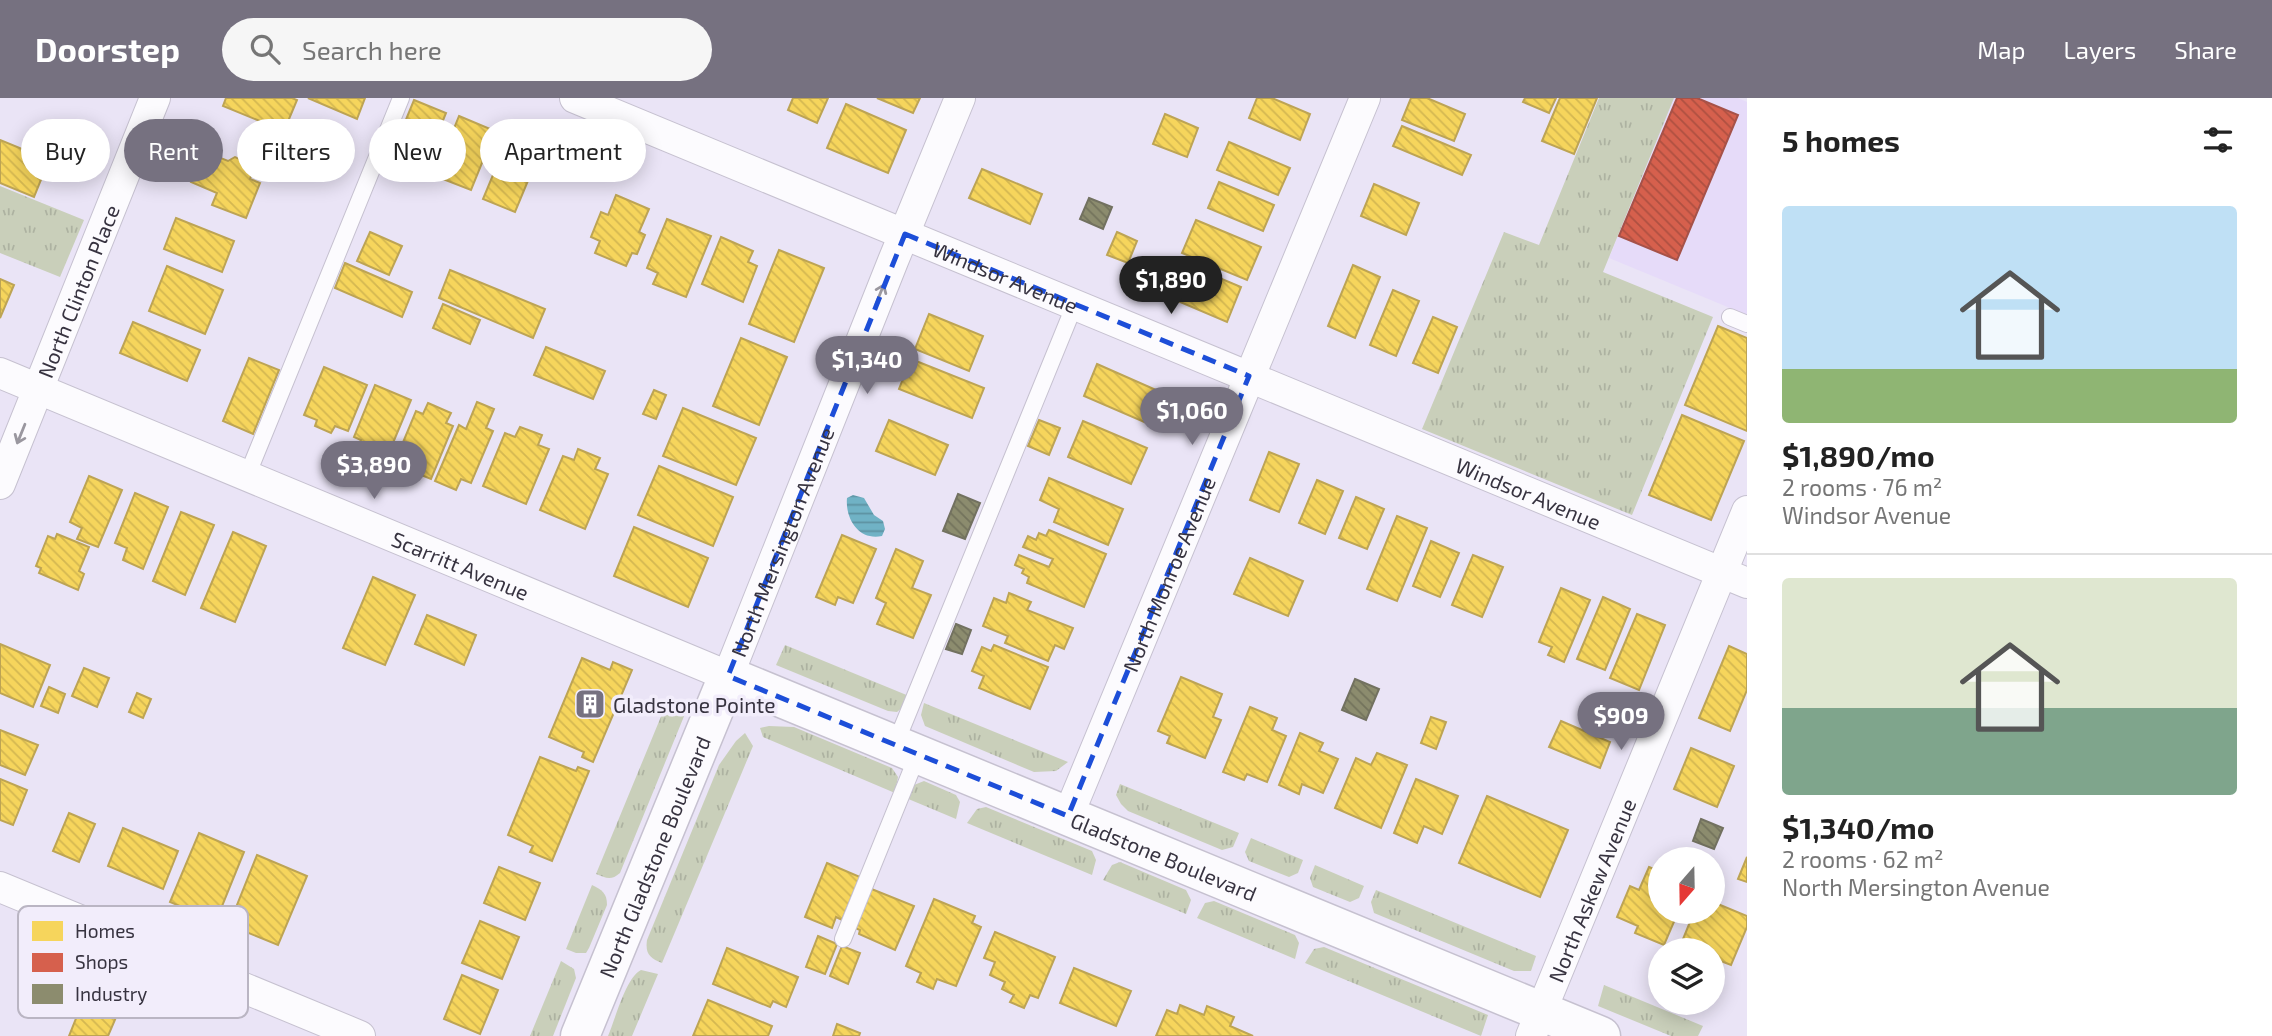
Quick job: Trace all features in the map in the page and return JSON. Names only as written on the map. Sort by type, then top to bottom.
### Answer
[{"type":"street","name":"North Clinton Place","points":[[0,484],[155,98]]},
{"type":"street","name":"Windsor Avenue","points":[[575,98],[1734,577]]},
{"type":"street","name":"North Mersington Avenue","points":[[729,676],[960,98]]},
{"type":"street","name":"North Monroe Avenue","points":[[1068,816],[1365,98]]},
{"type":"street","name":"Scarritt Avenue","points":[[0,373],[729,676]]},
{"type":"street","name":"North Askew Avenue","points":[[1536,1024],[1734,577],[1747,511]]},
{"type":"street","name":"Gladstone Boulevard","points":[[729,676],[1068,816],[1536,1024],[1601,1036]]},
{"type":"street","name":"North Gladstone Boulevard","points":[[580,1036],[729,676]]},
{"type":"street","points":[[0,887],[46,906]]},
{"type":"street","points":[[248,990],[360,1036]]},
{"type":"lane","points":[[247,476],[401,98]]},
{"type":"lane","points":[[843,939],[906,749],[1075,304]]},
{"type":"lane","points":[[1730,317],[1747,324]]},
{"type":"highlighted area","points":[[905,234],[1249,376],[1068,816],[728,676]]},
{"type":"shaded area","points":[[1674,98],[1738,98],[1747,102],[1747,315],[1609,258]]},
{"type":"green space","points":[[1599,98],[1674,98],[1603,272],[1713,317],[1632,515],[1422,429],[1504,232],[1539,245]]},
{"type":"green space","points":[[0,186],[84,220],[60,277],[0,253]]},
{"type":"green space","points":[[785,645],[909,696],[897,712],[888,711],[776,665]]},
{"type":"green space","points":[[667,702],[687,709],[620,873],[611,878],[603,877],[596,874]]},
{"type":"green space","points":[[924,703],[1068,762],[1056,771],[1034,772],[925,726],[921,715]]},
{"type":"green space","points":[[794,727],[892,768],[898,777],[895,793],[763,737],[760,728]]},
{"type":"green space","points":[[745,733],[753,746],[662,963],[649,955],[647,940],[719,765]]},
{"type":"green space","points":[[924,781],[956,795],[960,802],[956,819],[906,798],[914,785]]},
{"type":"green space","points":[[1120,784],[1239,833],[1233,847],[1222,850],[1128,811],[1116,795]]},
{"type":"green space","points":[[986,807],[1092,851],[1096,860],[1092,875],[967,823],[977,809]]},
{"type":"green space","points":[[1251,838],[1303,860],[1298,873],[1289,877],[1249,861],[1245,852]]},
{"type":"green space","points":[[1120,862],[1186,890],[1191,900],[1186,914],[1103,880],[1112,865]]},
{"type":"green space","points":[[1315,865],[1364,886],[1359,898],[1350,902],[1313,887],[1310,878]]},
{"type":"green space","points":[[592,885],[603,892],[607,905],[586,953],[576,953],[566,949]]},
{"type":"green space","points":[[1376,890],[1536,956],[1531,971],[1514,971],[1374,913],[1371,902]]},
{"type":"green space","points":[[1214,901],[1295,935],[1299,943],[1295,959],[1197,918],[1205,903]]},
{"type":"green space","points":[[1324,947],[1488,1015],[1481,1036],[1305,963],[1314,949]]},
{"type":"green space","points":[[561,961],[574,969],[576,978],[553,1036],[530,1036]]},
{"type":"green space","points":[[641,970],[658,974],[632,1036],[608,1036],[630,981]]},
{"type":"green space","points":[[1604,985],[1648,1003],[1648,1015],[1676,1015],[1703,1026],[1698,1036],[1671,1036],[1598,1006]]},
{"type":"water","points":[[853,495],[864,498],[874,515],[883,521],[885,529],[882,536],[867,535],[855,527],[847,506],[847,498]]},
{"type":"building: Homes","points":[[226,98],[297,100],[289,119],[255,119],[223,106]]},
{"type":"building: Homes","points":[[308,98],[365,98],[357,119]]},
{"type":"building: Homes","points":[[793,98],[828,98],[817,123],[788,110]]},
{"type":"building: Homes","points":[[877,98],[920,98],[913,113]]},
{"type":"building: Homes","points":[[1257,98],[1272,98],[1310,114],[1300,140],[1249,118]]},
{"type":"building: Homes","points":[[1411,98],[1427,98],[1465,114],[1454,141],[1402,120]]},
{"type":"building: Homes","points":[[1525,98],[1556,98],[1549,113],[1523,102]]},
{"type":"building: Homes","points":[[1560,98],[1597,98],[1574,154],[1542,141]]},
{"type":"building: Homes","points":[[414,100],[446,113],[444,119],[406,119]]},
{"type":"building: Homes","points":[[846,104],[906,130],[888,173],[827,148]]},
{"type":"building: Homes","points":[[1165,114],[1198,128],[1187,157],[1153,144]]},
{"type":"building: Homes","points":[[459,116],[480,125],[480,168],[471,190],[450,182],[466,182],[466,119],[458,119]]},
{"type":"building: Homes","points":[[1402,126],[1471,155],[1462,175],[1393,146]]},
{"type":"building: Homes","points":[[0,140],[21,149],[21,182],[40,182],[34,197],[0,183]]},
{"type":"building: Homes","points":[[1229,142],[1290,168],[1278,195],[1217,170]]},
{"type":"building: Homes","points":[[237,158],[237,182],[260,183],[246,218],[212,205],[217,193],[191,182],[223,182],[223,159],[228,161]]},
{"type":"building: Homes","points":[[982,169],[1042,194],[1030,224],[969,198]]},
{"type":"building: Homes","points":[[490,182],[527,182],[515,212],[483,199]]},
{"type":"building: Homes","points":[[1219,182],[1274,205],[1263,231],[1208,208]]},
{"type":"building: Homes","points":[[1374,184],[1419,203],[1406,235],[1361,216]]},
{"type":"building: Homes","points":[[616,195],[649,209],[639,232],[645,235],[637,254],[632,253],[626,266],[595,253],[600,241],[591,237],[601,212],[608,215]]},
{"type":"building: Homes","points":[[176,218],[234,241],[222,272],[164,249]]},
{"type":"building: Homes","points":[[667,219],[711,236],[686,297],[653,284],[658,273],[647,268]]},
{"type":"building: Homes","points":[[1196,220],[1261,247],[1247,280],[1182,253]]},
{"type":"building: Homes","points":[[370,232],[402,246],[389,275],[357,261]]},
{"type":"building: Homes","points":[[1117,232],[1137,241],[1128,263],[1107,255]]},
{"type":"building: Homes","points":[[721,237],[753,251],[748,262],[757,266],[743,302],[702,284]]},
{"type":"building: Homes","points":[[779,250],[824,268],[794,342],[749,324]]},
{"type":"building: Homes","points":[[1172,258],[1241,287],[1227,322],[1166,296],[1171,285],[1162,282]]},
{"type":"building: Homes","points":[[345,263],[412,292],[402,317],[335,288]]},
{"type":"building: Homes","points":[[1353,265],[1380,277],[1355,338],[1328,326]]},
{"type":"building: Homes","points":[[167,266],[223,290],[205,334],[149,311]]},
{"type":"building: Homes","points":[[450,270],[545,309],[533,338],[439,298]]},
{"type":"building: Homes","points":[[0,279],[14,285],[0,318]]},
{"type":"building: Homes","points":[[1393,290],[1419,301],[1396,356],[1370,345]]},
{"type":"building: Homes","points":[[443,304],[480,320],[470,344],[433,328]]},
{"type":"building: Homes","points":[[929,314],[983,336],[969,371],[915,349]]},
{"type":"building: Homes","points":[[1433,317],[1457,327],[1438,373],[1413,363]]},
{"type":"building: Homes","points":[[133,322],[200,350],[187,381],[120,353]]},
{"type":"building: Homes","points":[[1718,326],[1747,338],[1747,431],[1685,405]]},
{"type":"building: Homes","points":[[741,338],[787,357],[759,425],[713,406]]},
{"type":"building: Homes","points":[[546,347],[605,371],[593,399],[534,375]]},
{"type":"building: Homes","points":[[249,358],[279,370],[253,434],[223,421]]},
{"type":"building: Homes","points":[[911,359],[984,388],[972,418],[899,389]]},
{"type":"building: Homes","points":[[1097,364],[1172,397],[1158,428],[1084,396]]},
{"type":"building: Homes","points":[[324,367],[367,385],[348,431],[335,426],[331,433],[315,426],[317,420],[304,415]]},
{"type":"building: Homes","points":[[375,385],[411,400],[390,450],[385,449],[382,457],[358,447],[361,440],[354,437]]},
{"type":"building: Homes","points":[[654,390],[666,395],[656,419],[643,414]]},
{"type":"building: Homes","points":[[477,402],[494,409],[486,428],[493,431],[471,483],[461,479],[456,490],[435,481],[459,425],[466,429]]},
{"type":"building: Homes","points":[[428,403],[451,413],[446,423],[453,426],[431,479],[394,464],[416,411],[423,414]]},
{"type":"building: Homes","points":[[683,408],[756,438],[736,485],[663,456]]},
{"type":"building: Homes","points":[[1682,415],[1744,441],[1711,520],[1649,495]]},
{"type":"building: Homes","points":[[889,420],[948,445],[935,475],[876,451]]},
{"type":"building: Homes","points":[[1039,420],[1060,428],[1049,455],[1028,446]]},
{"type":"building: Homes","points":[[1083,421],[1147,448],[1131,484],[1068,457]]},
{"type":"building: Homes","points":[[520,427],[542,435],[538,445],[549,449],[526,504],[483,486],[505,433],[515,437]]},
{"type":"building: Homes","points":[[578,449],[600,458],[595,469],[608,474],[585,529],[540,510],[563,456],[574,460]]},
{"type":"building: Homes","points":[[1269,452],[1299,464],[1279,512],[1250,500]]},
{"type":"building: Homes","points":[[659,466],[733,497],[713,546],[638,515]]},
{"type":"building: Homes","points":[[89,476],[122,490],[98,547],[77,539],[82,528],[70,522]]},
{"type":"building: Homes","points":[[1049,478],[1123,509],[1108,545],[1054,522],[1059,509],[1040,500]]},
{"type":"building: Homes","points":[[1317,480],[1343,491],[1325,534],[1299,523]]},
{"type":"building: Homes","points":[[135,493],[168,507],[143,569],[123,560],[127,548],[115,543]]},
{"type":"building: Homes","points":[[1356,497],[1384,509],[1367,549],[1339,538]]},
{"type":"building: Homes","points":[[181,512],[214,525],[185,595],[153,581]]},
{"type":"building: Homes","points":[[1397,516],[1427,528],[1397,601],[1367,589]]},
{"type":"building: Homes","points":[[634,527],[708,558],[688,607],[614,576]]},
{"type":"building: Homes","points":[[1049,530],[1106,554],[1084,607],[1027,583],[1029,577],[1022,573],[1024,569],[1015,565],[1019,555],[1049,567],[1053,559],[1023,547],[1028,536],[1036,540],[1039,533],[1046,536]]},
{"type":"building: Homes","points":[[233,532],[266,546],[235,622],[201,608]]},
{"type":"building: Homes","points":[[57,534],[89,547],[79,571],[84,574],[78,590],[39,573],[41,568],[36,566],[48,536],[55,539]]},
{"type":"building: Homes","points":[[842,535],[876,549],[853,603],[838,597],[835,605],[816,597]]},
{"type":"building: Homes","points":[[1431,541],[1459,553],[1440,597],[1413,586]]},
{"type":"building: Homes","points":[[896,549],[923,561],[912,588],[931,595],[913,638],[877,624],[886,603],[876,598]]},
{"type":"building: Homes","points":[[1473,555],[1503,567],[1482,617],[1452,605]]},
{"type":"building: Homes","points":[[1250,558],[1303,581],[1288,616],[1234,594]]},
{"type":"building: Homes","points":[[373,577],[415,595],[385,665],[343,648]]},
{"type":"building: Homes","points":[[1561,588],[1590,600],[1564,662],[1548,655],[1552,647],[1539,642]]},
{"type":"building: Homes","points":[[1009,593],[1031,602],[1027,610],[1073,628],[1064,649],[1055,645],[1048,661],[1005,643],[1008,636],[983,626],[994,598],[1006,603]]},
{"type":"building: Homes","points":[[1603,597],[1630,609],[1605,670],[1577,659]]},
{"type":"building: Homes","points":[[1637,614],[1665,625],[1639,690],[1610,678]]},
{"type":"building: Homes","points":[[427,615],[476,635],[464,665],[415,644]]},
{"type":"building: Homes","points":[[0,644],[50,665],[33,707],[0,693]]},
{"type":"building: Homes","points":[[994,645],[1048,667],[1030,709],[979,688],[984,676],[972,671],[982,647],[991,651]]},
{"type":"building: Homes","points":[[1729,646],[1747,654],[1747,690],[1730,731],[1699,718]]},
{"type":"building: Homes","name":"Gladstone Pointe","points":[[582,658],[610,670],[613,662],[632,670],[593,762],[582,757],[584,752],[549,737]]},
{"type":"building: Homes","points":[[84,668],[109,678],[97,707],[72,696]]},
{"type":"building: Homes","points":[[1181,677],[1222,694],[1213,717],[1221,720],[1205,758],[1167,743],[1170,736],[1158,731]]},
{"type":"building: Homes","points":[[49,687],[65,694],[58,713],[41,706]]},
{"type":"building: Homes","points":[[137,693],[151,699],[143,718],[129,712]]},
{"type":"building: Homes","points":[[1250,707],[1277,718],[1272,730],[1286,736],[1267,782],[1247,774],[1244,780],[1223,772]]},
{"type":"building: Homes","points":[[1431,717],[1446,722],[1436,749],[1421,743]]},
{"type":"building: Homes","points":[[1561,721],[1610,742],[1600,768],[1549,747]]},
{"type":"building: Homes","points":[[0,730],[38,745],[25,775],[0,765]]},
{"type":"building: Homes","points":[[1300,733],[1323,743],[1319,751],[1338,759],[1323,793],[1302,784],[1299,794],[1279,785]]},
{"type":"building: Homes","points":[[1691,748],[1734,766],[1717,807],[1674,789]]},
{"type":"building: Homes","points":[[1377,753],[1407,765],[1381,828],[1335,808],[1356,758],[1371,765]]},
{"type":"building: Homes","name":"Gladstone Pointe","points":[[540,757],[576,771],[578,767],[589,771],[552,861],[530,852],[533,846],[508,835]]},
{"type":"building: Homes","points":[[0,779],[27,790],[13,825],[0,820]]},
{"type":"building: Homes","points":[[1416,779],[1458,796],[1442,834],[1424,826],[1417,843],[1394,833]]},
{"type":"building: Homes","points":[[1487,796],[1568,830],[1540,897],[1459,863]]},
{"type":"building: Homes","points":[[69,813],[95,824],[79,862],[53,851]]},
{"type":"building: Homes","points":[[123,828],[178,851],[163,889],[108,866]]},
{"type":"building: Homes","points":[[199,833],[244,852],[222,906],[180,906],[170,902]]},
{"type":"building: Homes","points":[[257,855],[307,876],[278,945],[248,933],[248,906],[237,906]]},
{"type":"building: Homes","points":[[1747,857],[1747,882],[1738,879]]},
{"type":"building: Homes","points":[[827,863],[860,877],[842,920],[836,917],[832,928],[805,917]]},
{"type":"building: Homes","points":[[499,867],[540,883],[525,920],[484,903]]},
{"type":"building: Homes","points":[[1648,869],[1648,924],[1673,924],[1667,938],[1648,938],[1635,933],[1638,926],[1617,917],[1630,886],[1639,890]]},
{"type":"building: Homes","points":[[869,888],[914,906],[895,950],[859,934],[860,930],[853,927]]},
{"type":"building: Homes","points":[[934,899],[975,916],[972,923],[981,927],[956,986],[937,979],[933,989],[917,982],[921,973],[906,966]]},
{"type":"building: Homes","points":[[1726,907],[1747,916],[1747,927],[1731,965],[1725,963],[1725,938],[1683,938],[1689,924],[1726,924]]},
{"type":"building: Homes","points":[[480,921],[519,937],[502,979],[462,963]]},
{"type":"building: Homes","points":[[995,932],[1055,957],[1038,998],[1030,995],[1024,1008],[1010,1002],[1014,995],[1002,989],[1005,982],[990,975],[995,962],[984,958]]},
{"type":"building: Homes","points":[[818,936],[837,944],[825,974],[806,967]]},
{"type":"building: Homes","points":[[842,946],[860,953],[848,984],[830,976]]},
{"type":"building: Homes","points":[[727,948],[798,977],[786,1007],[773,1001],[770,1007],[713,984]]},
{"type":"building: Homes","points":[[1074,968],[1131,991],[1116,1026],[1060,1003]]},
{"type":"building: Homes","points":[[462,975],[498,990],[480,1034],[444,1019]]},
{"type":"building: Homes","points":[[708,1000],[772,1026],[768,1036],[693,1036]]},
{"type":"building: Homes","points":[[1180,1005],[1204,1015],[1207,1006],[1234,1017],[1230,1026],[1253,1036],[1156,1036],[1167,1010],[1177,1014]]},
{"type":"building: Homes","points":[[76,1018],[116,1018],[108,1036],[69,1036]]},
{"type":"building: Homes","points":[[837,1024],[860,1033],[859,1036],[833,1036]]},
{"type":"building: Shops","points":[[1677,98],[1697,98],[1738,115],[1677,260],[1619,236]]},
{"type":"building: Industry","points":[[1089,198],[1112,207],[1103,229],[1080,219]]},
{"type":"building: Industry","points":[[958,494],[980,503],[965,539],[943,531]]},
{"type":"building: Industry","points":[[956,624],[971,630],[962,654],[946,649]]},
{"type":"building: Industry","points":[[1355,679],[1379,689],[1366,720],[1342,710]]},
{"type":"building: Industry","points":[[1701,819],[1723,828],[1715,847],[1693,841]]},
{"type":"place","name":"Gladstone Pointe","points":[[590,704]]}]
